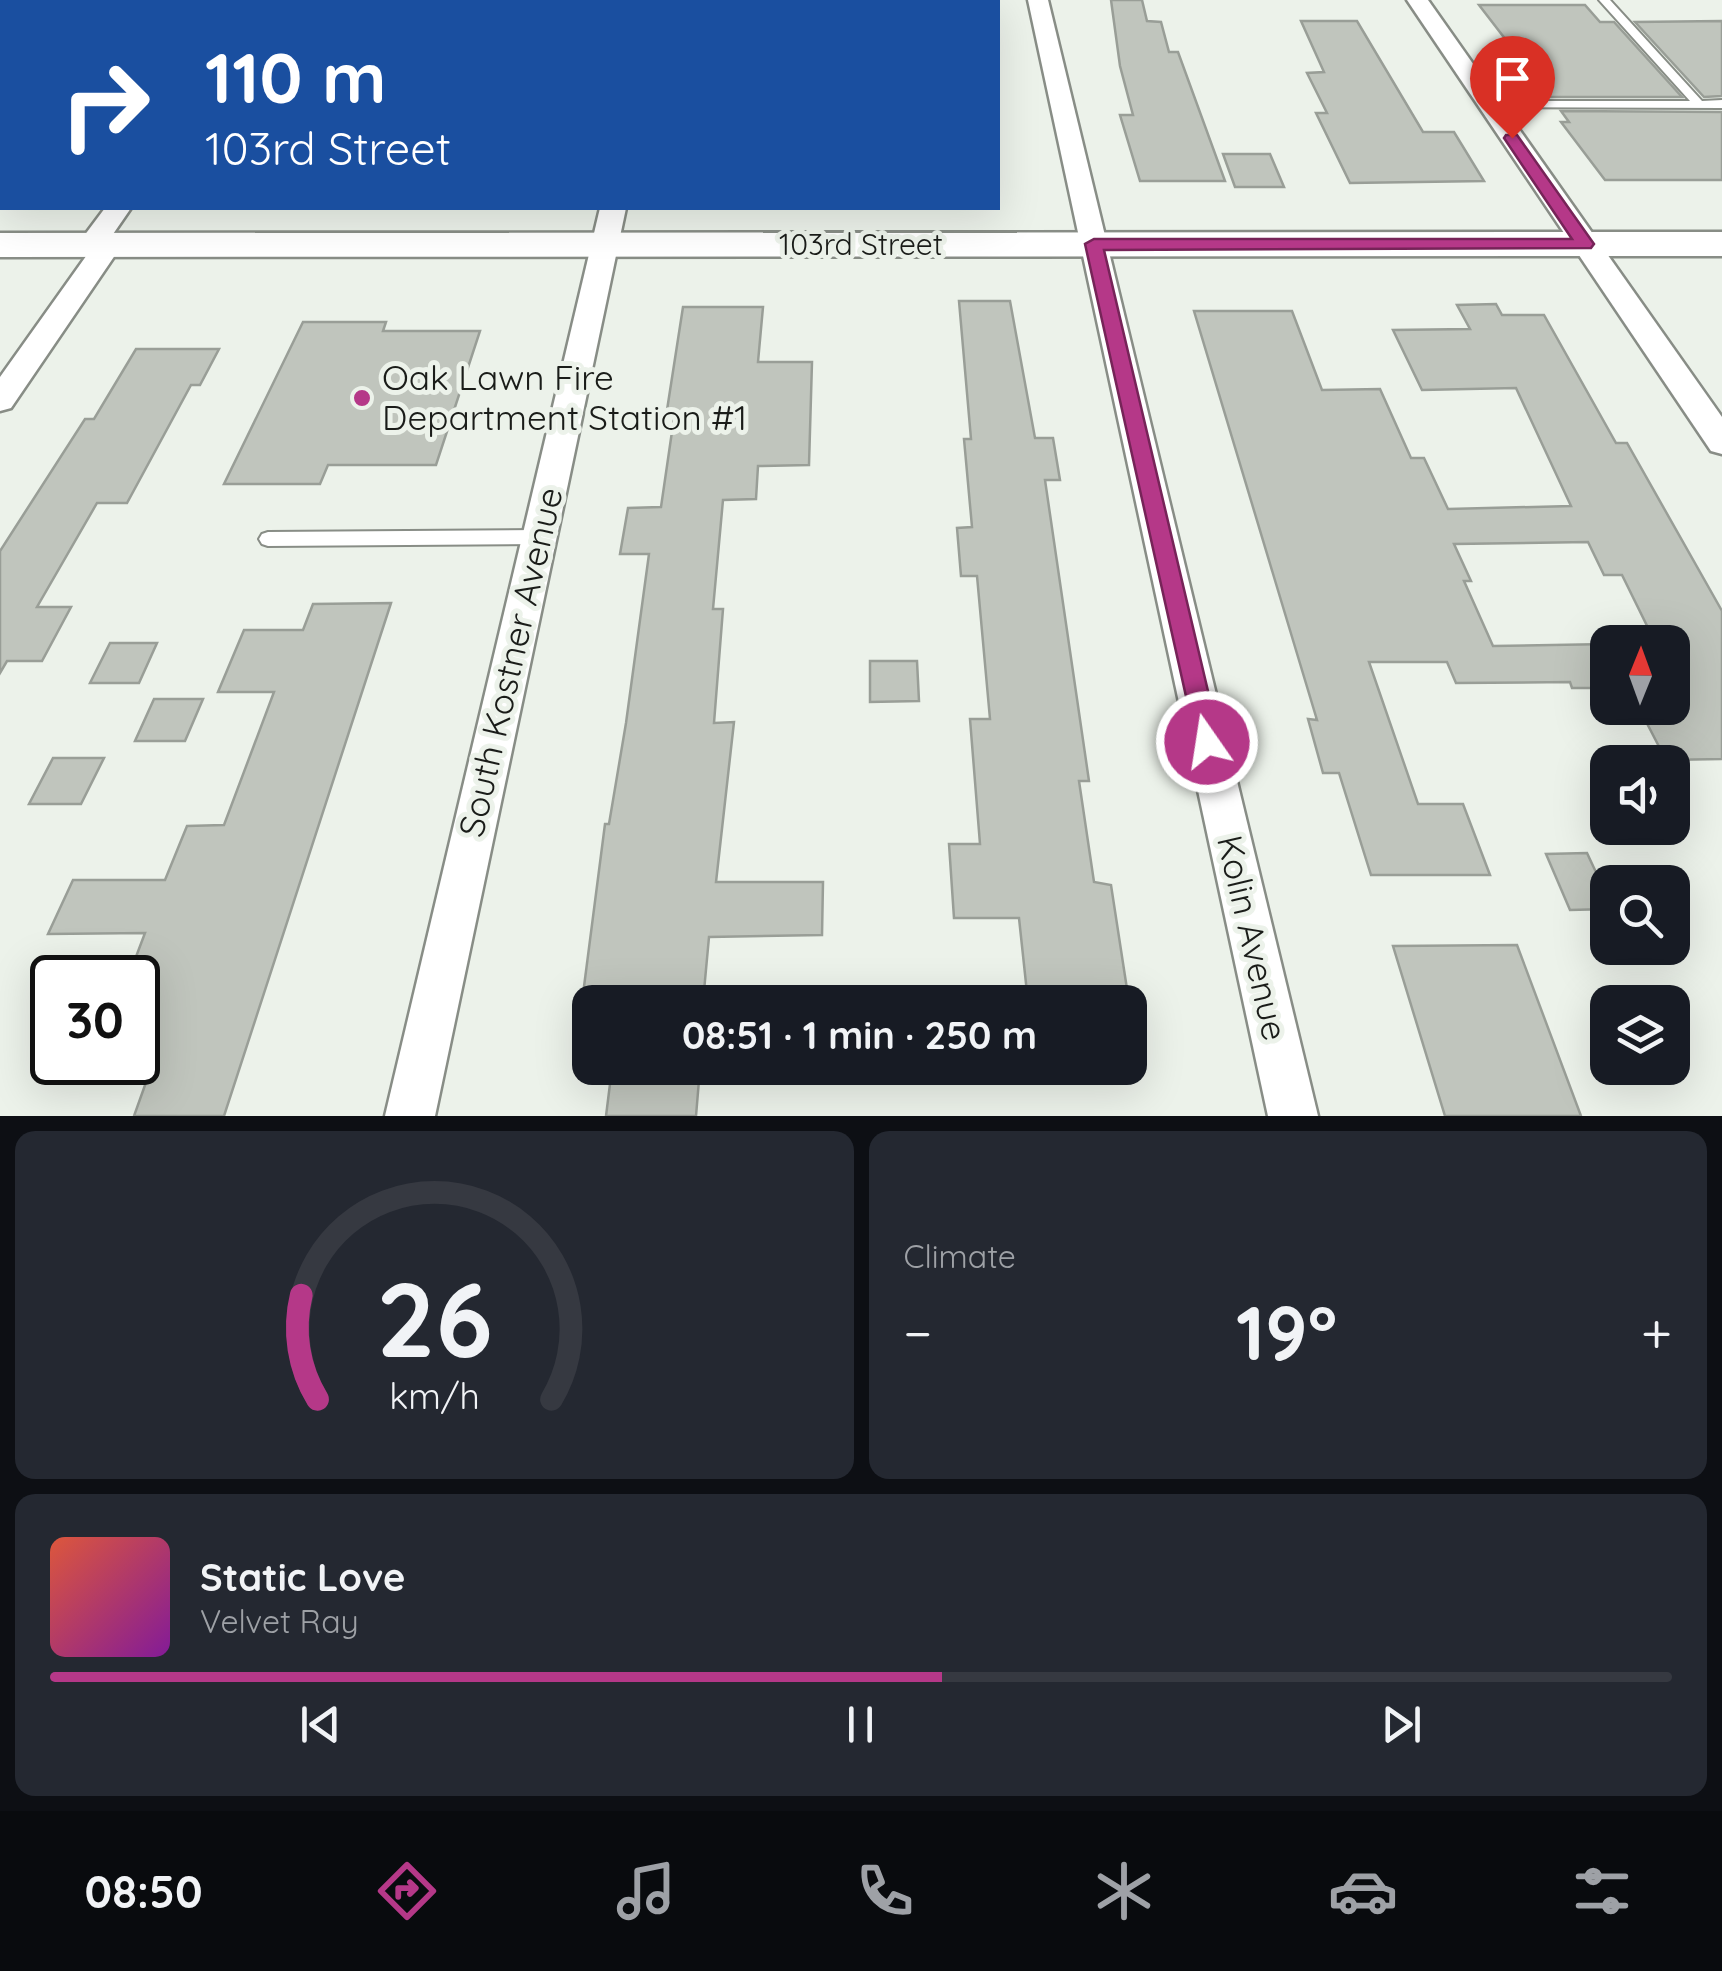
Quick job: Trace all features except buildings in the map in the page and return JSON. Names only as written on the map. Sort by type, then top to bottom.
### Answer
[{"type":"main road","name":"103rd Street","points":[[0,245],[106,232],[609,226],[1094,244],[1722,244]]},
{"type":"street","name":"Kolin Avenue","points":[[1038,0],[1292,1116]]},
{"type":"street","points":[[1416,0],[1722,442]]},
{"type":"street","name":"South Kostner Avenue","points":[[410,1116],[609,226]]},
{"type":"street","points":[[0,400],[106,232]]},
{"type":"lane","points":[[1604,0],[1699,104]]},
{"type":"lane","points":[[1489,105],[1722,104]]},
{"type":"lane","points":[[268,539],[540,536]]},
{"type":"place","name":"Oak Lawn Fire Department Station #1","points":[[362,398]]},
{"type":"route","points":[[1207,742],[1094,244],[1585,244],[1512,138]]}]
